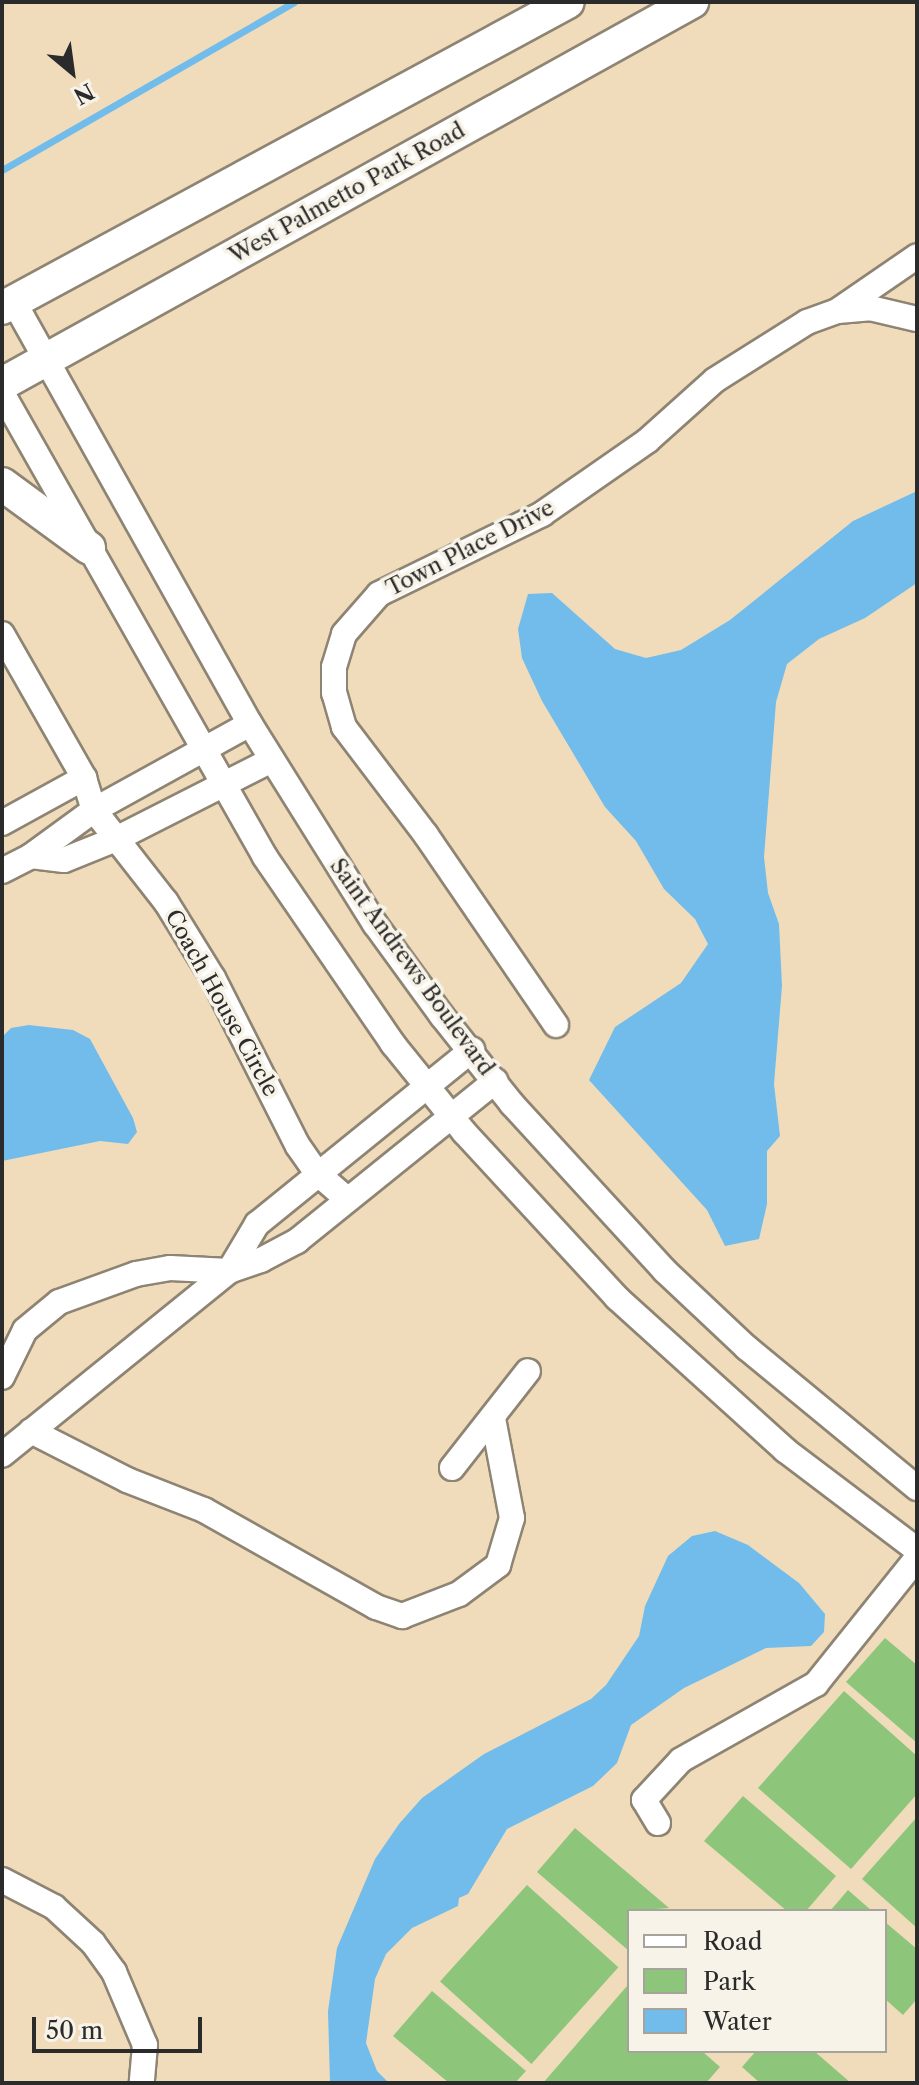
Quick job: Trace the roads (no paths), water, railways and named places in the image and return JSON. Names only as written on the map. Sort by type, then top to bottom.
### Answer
[{"type":"main road","points":[[8,305],[568,2]]},
{"type":"main road","name":"West Palmetto Park Road","points":[[2,384],[692,2]]},
{"type":"main road","points":[[2,484],[89,548]]},
{"type":"street","points":[[838,311],[917,258]]},
{"type":"street","name":"Saint Andrews Boulevard","points":[[8,305],[47,359],[272,760],[375,924],[495,1081],[665,1271],[758,1358],[917,1488]]},
{"type":"street","name":"Town Place Drive","points":[[556,1025],[426,835],[344,727],[334,693],[341,642],[353,619],[379,594],[542,514],[647,441],[754,351],[838,311],[882,308],[917,319]]},
{"type":"street","points":[[2,393],[226,787],[327,952],[428,1087],[539,1217],[699,1376],[917,1550]]},
{"type":"street","name":"Coach House Circle","points":[[2,634],[84,778],[94,810],[166,902],[213,978],[317,1173],[347,1199]]},
{"type":"street","points":[[2,871],[31,856],[94,810],[206,752],[250,724]]},
{"type":"street","points":[[31,856],[64,860],[226,787],[272,760]]},
{"type":"street","points":[[2,823],[84,778]]},
{"type":"street","points":[[229,1271],[257,1224],[472,1050]]},
{"type":"street","points":[[2,1455],[229,1271],[297,1241],[449,1113],[495,1081]]},
{"type":"street","points":[[2,1377],[25,1330],[59,1302],[96,1284],[170,1268],[229,1271]]},
{"type":"street","points":[[452,1468],[528,1371]]},
{"type":"street","points":[[31,1431],[127,1480],[216,1516],[376,1607],[402,1616],[459,1594],[498,1565],[512,1518],[493,1418]]},
{"type":"street","points":[[658,1823],[644,1800],[681,1760],[816,1684],[917,1558]]},
{"type":"street","points":[[2,1880],[54,1907],[93,1943],[114,1972],[145,2045],[142,2083]]},
{"type":"water","points":[[917,491],[917,583],[865,618],[819,639],[787,664],[776,702],[764,857],[768,893],[779,924],[782,986],[774,1084],[780,1136],[767,1151],[767,1204],[759,1239],[725,1246],[707,1210],[589,1080],[615,1027],[681,983],[708,944],[695,919],[664,889],[636,841],[605,807],[542,701],[522,658],[518,629],[528,594],[552,593],[615,649],[646,658],[681,650],[730,620],[853,521]]},
{"type":"water","points":[[29,1025],[73,1030],[90,1039],[133,1118],[137,1132],[128,1144],[100,1141],[2,1161],[2,1037],[11,1028]]},
{"type":"water","points":[[715,1531],[748,1545],[799,1583],[825,1614],[824,1632],[811,1646],[766,1648],[684,1688],[631,1725],[617,1763],[593,1786],[507,1829],[468,1894],[459,1898],[458,1906],[412,1928],[386,1954],[375,1979],[366,2043],[377,2071],[389,2083],[330,2083],[328,2011],[337,1948],[375,1859],[399,1824],[422,1798],[484,1754],[591,1699],[606,1685],[639,1636],[645,1606],[668,1556],[692,1536]]},
{"type":"waterway","points":[[2,170],[294,2]]}]
